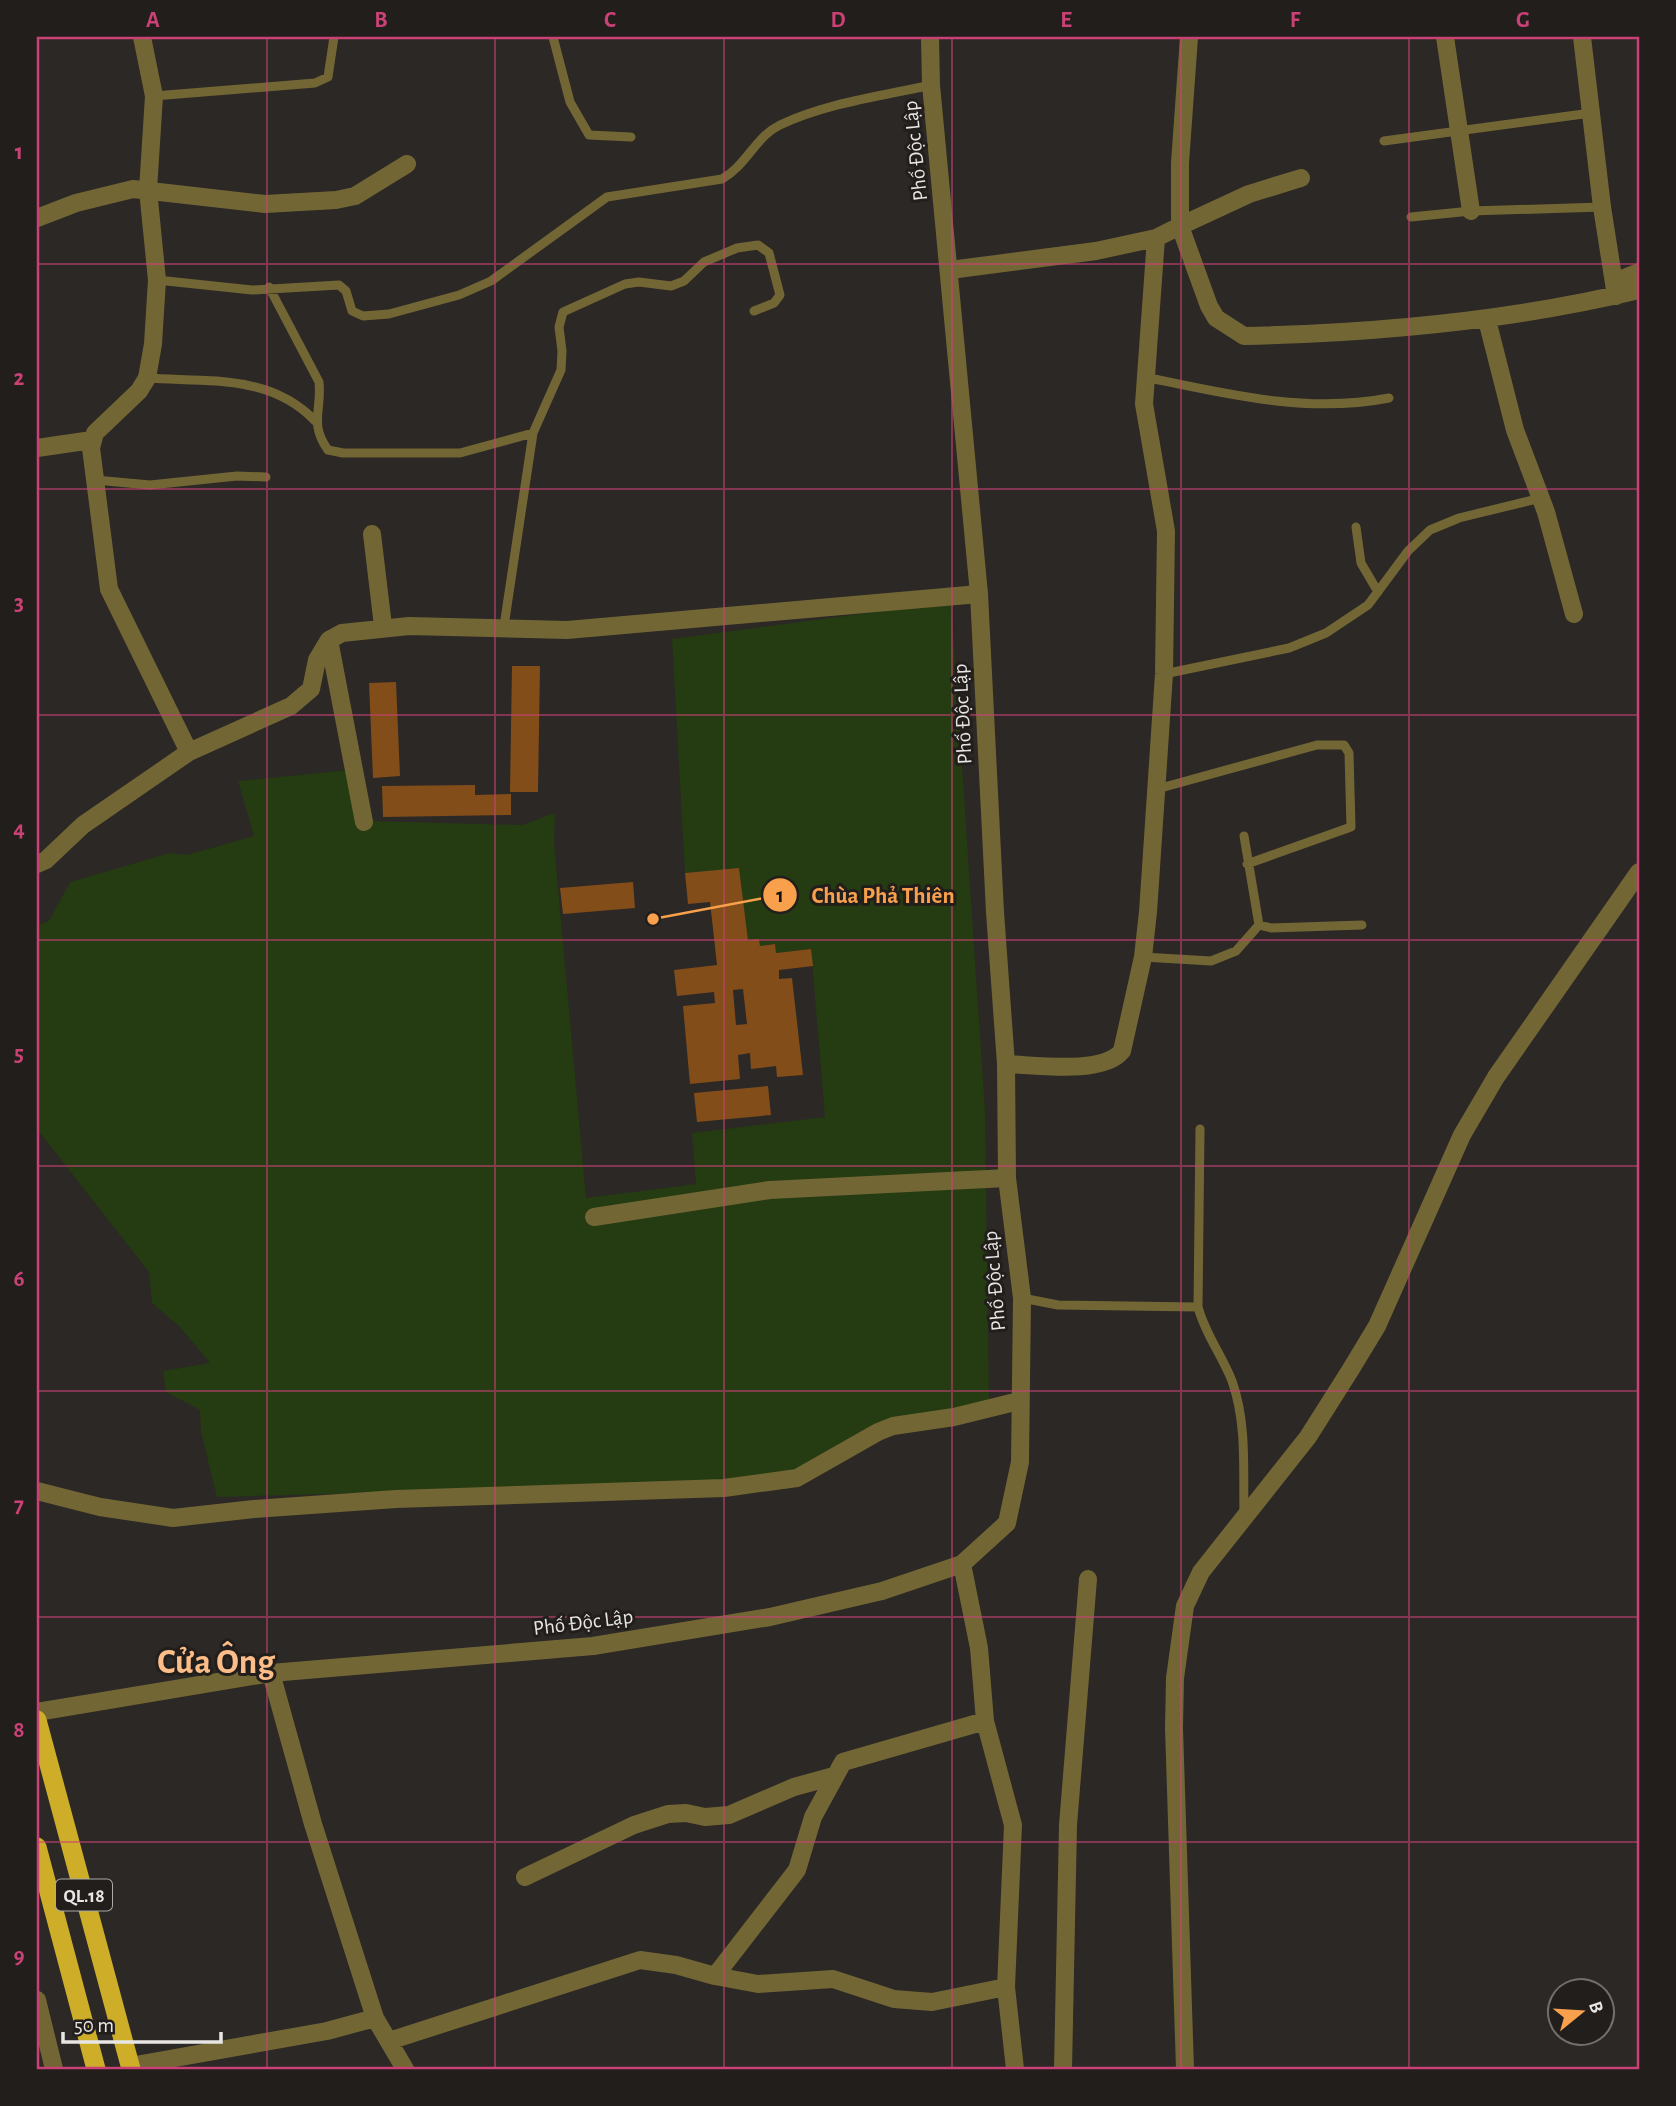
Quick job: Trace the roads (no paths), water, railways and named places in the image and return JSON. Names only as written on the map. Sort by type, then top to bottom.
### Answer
[{"type":"highway","name":"QL.18","points":[[37,1720],[131,2068]]},
{"type":"highway","name":"QL.18","points":[[37,1847],[96,2069]]},
{"type":"street","points":[[142,37],[154,96],[148,190],[157,281],[147,378],[139,391],[95,433],[92,440],[109,589],[189,752]]},
{"type":"street","name":"Phố Độc Lập","points":[[37,1712],[271,1673],[593,1646],[770,1617],[882,1591],[962,1564],[1007,1524],[1020,1462],[1022,1298],[1007,1178],[1006,1065],[995,912],[979,594],[931,85],[930,37]]},
{"type":"street","points":[[1189,37],[1180,163],[1180,226],[1209,306],[1216,318],[1244,336],[1487,320],[1536,313],[1615,289],[1639,272]]},
{"type":"street","points":[[1445,37],[1472,211]]},
{"type":"street","points":[[1582,37],[1602,207],[1615,289]]},
{"type":"street","points":[[37,218],[75,202],[117,191],[148,190],[265,204],[336,200],[355,196],[407,164]]},
{"type":"street","points":[[950,270],[1097,251],[1147,240],[1248,194],[1301,178]]},
{"type":"street","points":[[1006,1065],[1097,1065],[1114,1060],[1122,1051],[1143,957],[1164,674],[1166,531],[1144,404],[1147,240]]},
{"type":"street","points":[[1615,289],[1639,290]]},
{"type":"street","points":[[1487,320],[1515,429],[1541,498],[1574,614]]},
{"type":"street","points":[[37,448],[92,440]]},
{"type":"street","points":[[372,534],[383,626]]},
{"type":"street","points":[[37,864],[46,860],[83,825],[189,752],[290,706],[312,689],[317,660],[329,640],[342,633],[383,626],[504,626],[567,630],[979,594]]},
{"type":"street","points":[[329,640],[364,822]]},
{"type":"street","points":[[1185,2069],[1176,1863],[1175,1678],[1185,1606],[1201,1572],[1308,1437],[1377,1326],[1462,1135],[1496,1077],[1639,872]]},
{"type":"street","points":[[594,1217],[770,1191],[1007,1178]]},
{"type":"street","points":[[37,1491],[100,1507],[173,1518],[396,1499],[724,1488],[797,1478],[893,1426],[954,1417],[1019,1401]]},
{"type":"street","points":[[962,1564],[979,1648],[985,1721],[1013,1825],[1006,1987],[1015,2069]]},
{"type":"street","points":[[1063,2069],[1068,1825],[1088,1578]]},
{"type":"street","points":[[271,1673],[313,1825],[375,2018],[405,2069]]},
{"type":"street","points":[[715,1976],[797,1870],[813,1817],[843,1762],[985,1721]]},
{"type":"street","points":[[525,1877],[668,1814],[686,1813],[705,1817],[729,1815],[794,1787],[834,1776]]},
{"type":"street","points":[[389,2041],[640,1960],[676,1965],[758,1984],[833,1979],[894,1999],[932,2002],[1006,1987]]},
{"type":"street","points":[[37,2000],[54,2069]]},
{"type":"street","points":[[131,2068],[327,2031],[375,2018]]},
{"type":"lane","points":[[154,96],[315,83],[328,77],[332,69],[334,37]]},
{"type":"lane","points":[[553,37],[570,102],[589,135],[631,137]]},
{"type":"lane","points":[[157,281],[253,290],[339,285],[346,290],[352,311],[363,316],[389,313],[459,295],[491,281],[607,197],[722,179],[734,172],[762,137],[780,125],[828,109],[931,85]]},
{"type":"lane","points":[[1384,141],[1460,133],[1591,113]]},
{"type":"lane","points":[[1411,217],[1472,211],[1602,207]]},
{"type":"lane","points":[[504,626],[523,481],[533,433],[561,370],[559,327],[563,312],[625,284],[639,282],[671,286],[684,281],[704,262],[737,248],[758,245],[769,253],[780,295],[774,303],[754,311]]},
{"type":"lane","points":[[269,287],[319,382],[321,396],[315,421],[320,440],[328,450],[343,453],[460,453],[533,433]]},
{"type":"lane","points":[[1145,377],[1248,398],[1302,405],[1367,402],[1390,398]]},
{"type":"lane","points":[[147,378],[245,383],[272,390],[299,404],[315,421]]},
{"type":"lane","points":[[95,480],[150,485],[237,476],[266,477]]},
{"type":"lane","points":[[1164,674],[1289,648],[1326,633],[1368,605],[1408,551],[1430,530],[1459,518],[1541,498]]},
{"type":"lane","points":[[1356,527],[1361,563],[1378,592]]},
{"type":"lane","points":[[1155,789],[1317,745],[1344,745],[1349,753],[1351,827],[1247,864]]},
{"type":"lane","points":[[1244,836],[1259,926]]},
{"type":"lane","points":[[1259,926],[1270,928],[1363,925]]},
{"type":"lane","points":[[1143,957],[1211,961],[1236,951],[1259,926]]},
{"type":"lane","points":[[1200,1129],[1198,1307],[1202,1323],[1231,1379],[1242,1413],[1244,1516]]},
{"type":"lane","points":[[1022,1298],[1058,1306],[1198,1307]]},
{"type":"place","name":"Chùa Phả Thiên","points":[[653,919]]},
{"type":"district","name":"Cửa Ông","points":[[216,1661]]}]
